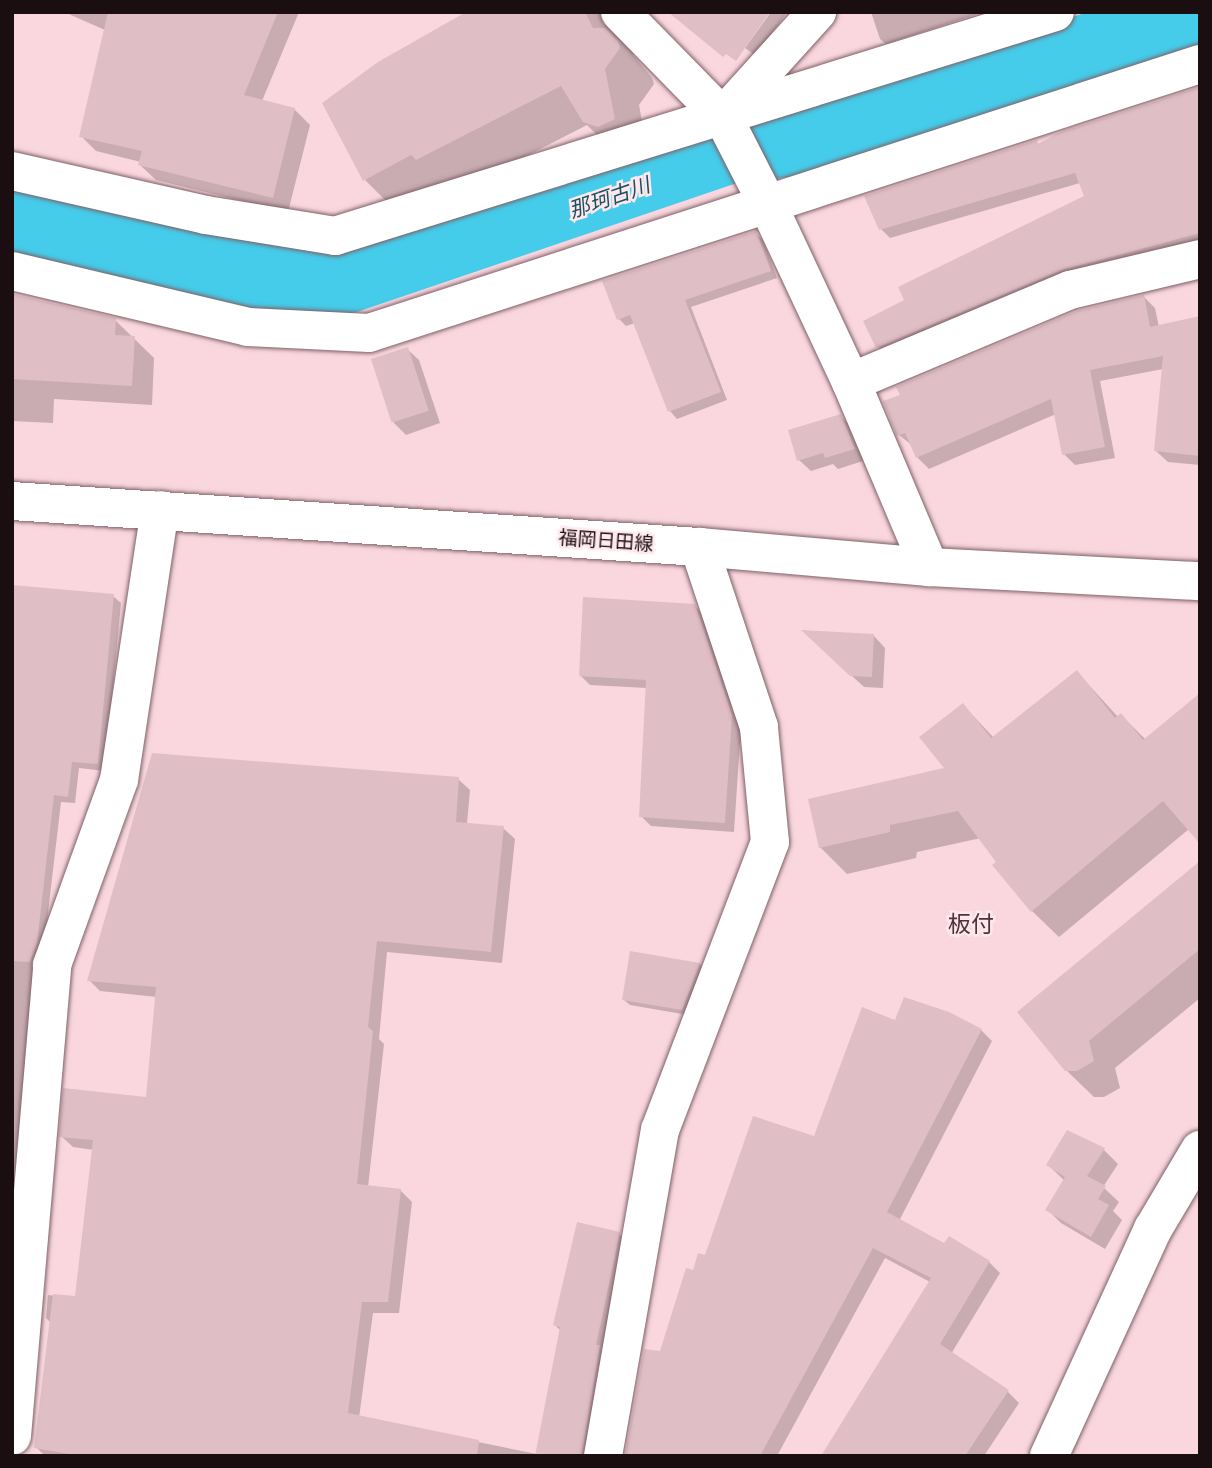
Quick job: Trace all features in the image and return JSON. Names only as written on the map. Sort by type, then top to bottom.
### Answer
[{"type":"street","points":[[620,12],[723,117],[767,203],[851,382],[929,566]]},
{"type":"street","points":[[723,117],[817,12]]},
{"type":"street","points":[[12,171],[206,215],[335,236],[1055,12]]},
{"type":"street","points":[[12,271],[248,327],[369,333],[1200,64]]},
{"type":"street","points":[[851,382],[1070,290],[1200,259]]},
{"type":"street","name":"福岡日田線","points":[[12,500],[699,547],[929,566],[1200,581]]},
{"type":"street","points":[[12,1436],[52,965],[119,780],[160,510]]},
{"type":"street","points":[[603,1456],[660,1130],[770,842],[759,727],[699,547]]},
{"type":"street","points":[[1049,1456],[1153,1229],[1200,1150]]},
{"type":"water","name":"那珂古川","points":[[1088,12],[1200,12],[1200,49],[799,176],[737,183],[348,315],[303,322],[12,261],[12,187],[277,244],[770,114]]},
{"type":"building","points":[[108,12],[278,12],[244,95],[295,108],[273,198],[138,165],[142,151],[79,137]]},
{"type":"building","points":[[466,12],[585,12],[593,28],[605,28],[618,41],[620,48],[605,69],[615,119],[598,127],[583,122],[561,86],[416,160],[411,155],[363,181],[322,103],[378,62]]},
{"type":"building","points":[[668,12],[770,12],[736,61],[726,54],[723,57]]},
{"type":"building","points":[[1200,87],[1200,233],[1062,270],[876,348],[863,321],[904,300],[898,287],[1084,196],[1075,173],[879,230],[864,196],[1037,140],[1038,144],[1058,133]]},
{"type":"building","points":[[756,231],[771,271],[685,300],[721,392],[668,412],[630,315],[617,320],[602,281]]},
{"type":"building","points":[[12,294],[116,318],[115,335],[135,336],[132,386],[12,379]]},
{"type":"building","points":[[1144,295],[1150,327],[1200,316],[1200,456],[1154,451],[1163,356],[1090,370],[1105,447],[1062,455],[1051,399],[916,458],[905,433],[897,436],[883,401],[900,395],[896,387],[1077,311]]},
{"type":"building","points":[[408,347],[429,411],[392,423],[371,359]]},
{"type":"building","points":[[841,414],[855,449],[825,458],[823,453],[797,461],[788,430]]},
{"type":"building","points":[[12,585],[114,594],[98,764],[72,762],[68,797],[54,795],[37,943],[30,962],[12,961]]},
{"type":"building","points":[[583,597],[695,604],[732,715],[725,823],[639,817],[646,680],[579,676]]},
{"type":"building","points":[[801,630],[874,634],[872,677],[850,676]]},
{"type":"building","points":[[1077,670],[1115,718],[1121,713],[1143,740],[1200,693],[1200,844],[1163,801],[1031,912],[992,865],[996,862],[958,811],[890,825],[890,832],[819,848],[808,799],[944,768],[919,737],[963,703],[991,738]]},
{"type":"building","points":[[152,753],[459,777],[456,822],[504,826],[491,952],[377,941],[368,1027],[373,1031],[357,1184],[401,1189],[388,1302],[362,1302],[348,1413],[479,1440],[477,1456],[81,1456],[34,1448],[53,1294],[75,1296],[93,1140],[59,1137],[63,1088],[146,1097],[156,987],[87,981]]},
{"type":"building","points":[[1200,861],[1200,949],[1089,1041],[1094,1061],[1077,1071],[1065,1071],[1017,1012]]},
{"type":"building","points":[[630,951],[700,963],[682,1010],[622,1000]]},
{"type":"building","points":[[904,997],[949,1012],[982,1029],[887,1212],[944,1243],[949,1236],[990,1261],[940,1344],[1009,1390],[965,1456],[821,1456],[931,1278],[873,1248],[760,1456],[625,1456],[644,1349],[660,1351],[686,1268],[693,1270],[698,1253],[705,1255],[753,1116],[814,1136],[862,1007],[895,1020]]},
{"type":"building","points":[[1067,1130],[1105,1148],[1087,1176],[1106,1186],[1098,1199],[1109,1205],[1091,1237],[1045,1210],[1065,1177],[1046,1165]]},
{"type":"building","points":[[577,1222],[620,1232],[596,1345],[600,1345],[582,1456],[535,1456],[560,1327],[553,1325]]},
{"type":"district","name":"板付","points":[[971,924]]}]
